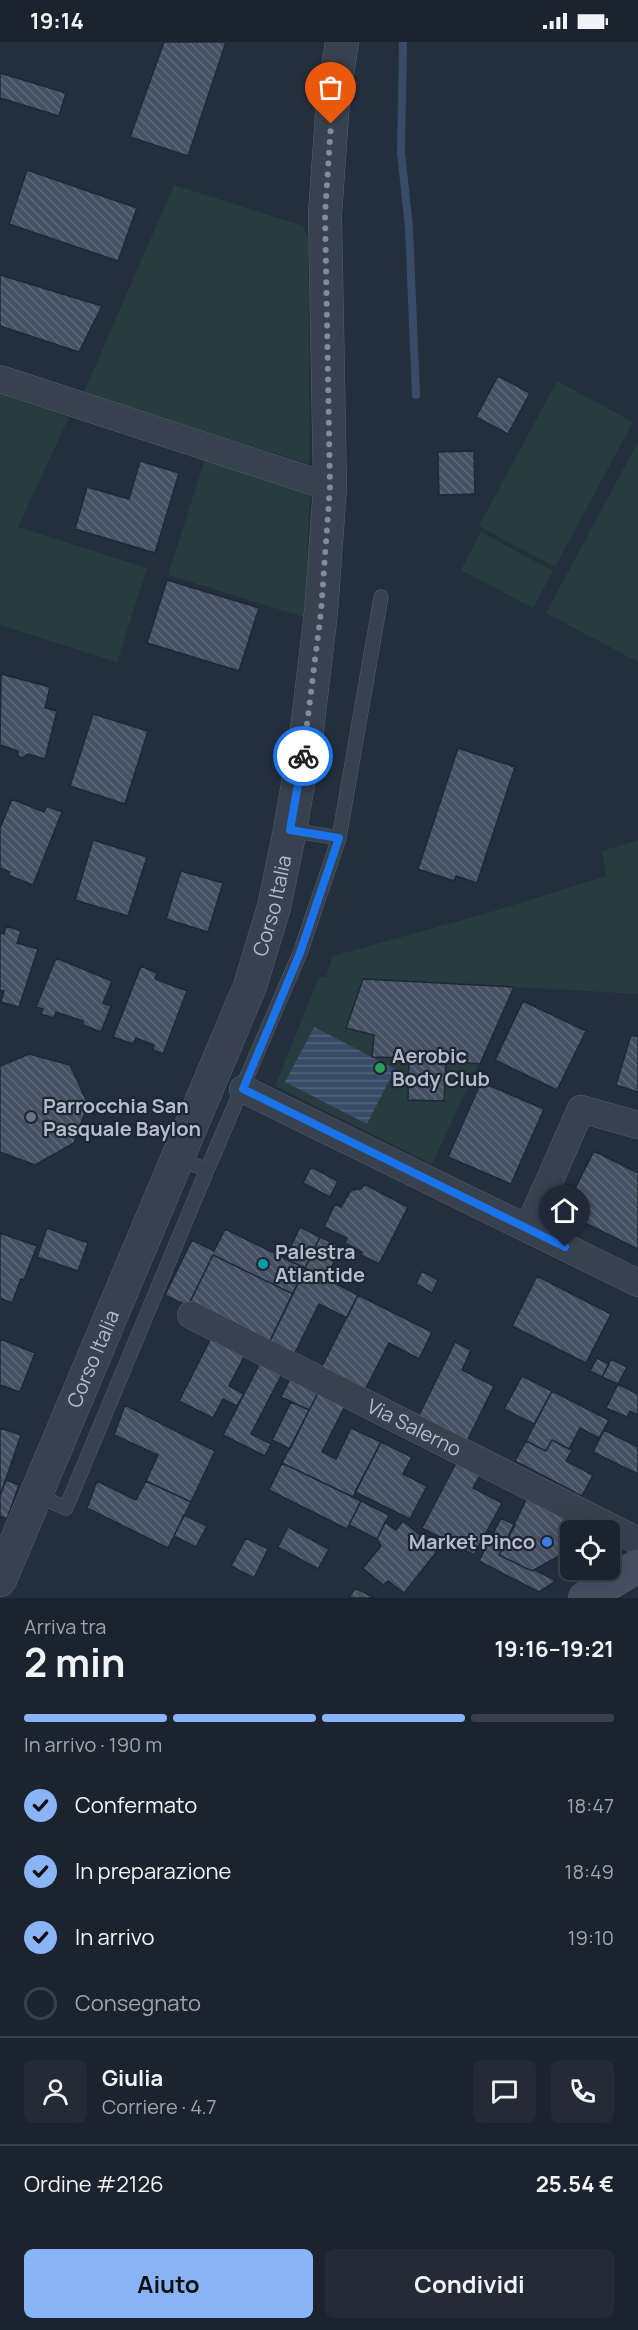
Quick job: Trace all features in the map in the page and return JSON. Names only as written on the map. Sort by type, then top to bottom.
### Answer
[{"type":"main road","points":[[585,1598],[638,1566]]},
{"type":"street","name":"Corso Italia","points":[[0,1580],[36,1495],[100,1382],[177,1158],[250,986],[274,907],[306,738],[321,612],[330,487],[325,214],[333,102],[342,42]]},
{"type":"street","points":[[0,379],[330,487]]},
{"type":"street","points":[[243,1089],[638,1283]]},
{"type":"street","points":[[528,1229],[581,1109],[638,1125]]},
{"type":"street","name":"Via Salerno","points":[[192,1315],[638,1541]]},
{"type":"lane","points":[[100,1382],[207,1170],[300,953],[339,838],[381,597]]},
{"type":"lane","points":[[290,830],[339,838]]},
{"type":"lane","points":[[177,1158],[207,1170]]},
{"type":"green space","points":[[174,185],[303,226],[308,238],[309,464],[84,392]]},
{"type":"green space","points":[[557,381],[633,422],[555,567],[479,526]]},
{"type":"green space","points":[[0,394],[69,417],[18,527],[147,568],[117,662],[0,625]]},
{"type":"green space","points":[[638,442],[638,662],[546,613]]},
{"type":"green space","points":[[205,459],[310,493],[304,617],[168,575]]},
{"type":"green space","points":[[481,532],[553,571],[533,608],[461,570]]},
{"type":"green space","points":[[638,840],[638,994],[514,987],[432,1164],[275,1086],[319,977],[326,977],[333,956],[491,912],[606,876],[602,851]]},
{"type":"water","points":[[314,1027],[395,1069],[367,1124],[285,1082]]},
{"type":"building","points":[[164,42],[226,42],[188,156],[130,137]]},
{"type":"building","points":[[0,73],[66,93],[59,116],[0,98]]},
{"type":"building","points":[[27,170],[137,208],[118,261],[9,224]]},
{"type":"building","points":[[0,275],[102,306],[79,352],[0,326]]},
{"type":"building","points":[[498,376],[530,393],[508,434],[476,417]]},
{"type":"building","points":[[474,451],[475,494],[439,495],[438,452]]},
{"type":"building","points":[[140,461],[179,473],[155,553],[75,529],[87,487],[129,499]]},
{"type":"building","points":[[167,580],[259,608],[239,671],[147,643]]},
{"type":"building","points":[[1,674],[50,687],[45,708],[57,711],[45,759],[28,754],[22,758],[18,755],[18,751],[0,745]]},
{"type":"building","points":[[93,714],[148,731],[125,804],[70,786]]},
{"type":"building","points":[[458,748],[515,767],[477,883],[456,876],[454,881],[418,869]]},
{"type":"building","points":[[12,799],[44,812],[47,806],[62,812],[33,885],[8,875],[10,872],[0,868],[0,828]]},
{"type":"building","points":[[93,840],[147,857],[128,916],[75,900]]},
{"type":"building","points":[[181,871],[223,883],[208,932],[166,919]]},
{"type":"building","points":[[6,926],[21,931],[17,943],[38,949],[19,1007],[1,1002],[4,991],[0,990],[0,933],[4,934]]},
{"type":"building","points":[[56,958],[112,981],[103,1003],[111,1006],[101,1032],[83,1025],[83,1021],[56,1012],[54,1018],[41,1014],[43,1009],[36,1007]]},
{"type":"building","points":[[141,966],[157,973],[155,979],[187,991],[163,1054],[153,1050],[154,1045],[136,1038],[133,1044],[113,1037]]},
{"type":"building","points":[[363,979],[514,987],[480,1064],[446,1061],[444,1101],[408,1100],[409,1058],[372,1057],[374,1035],[346,1028]]},
{"type":"building","points":[[523,1001],[586,1031],[557,1090],[495,1060]]},
{"type":"building","points":[[631,1035],[638,1037],[638,1092],[616,1085]]},
{"type":"building","points":[[29,1054],[70,1065],[88,1104],[74,1143],[35,1165],[0,1152],[0,1066]]},
{"type":"building","points":[[481,1082],[544,1109],[511,1184],[448,1157]]},
{"type":"building","points":[[594,1151],[638,1173],[638,1249],[563,1212]]},
{"type":"building","points":[[311,1167],[338,1181],[330,1197],[303,1183]]},
{"type":"building","points":[[364,1184],[408,1207],[379,1264],[361,1255],[362,1252],[345,1243],[347,1238],[324,1227],[335,1204],[341,1207],[351,1190],[361,1189]]},
{"type":"building","points":[[300,1227],[320,1237],[305,1268],[285,1259]]},
{"type":"building","points":[[47,1228],[88,1243],[78,1271],[37,1257]]},
{"type":"building","name":"Palestra Atlantide","points":[[225,1229],[305,1268],[293,1294],[213,1255],[188,1306],[165,1295],[192,1240],[214,1251]]},
{"type":"building","points":[[0,1233],[37,1246],[12,1303],[0,1298]]},
{"type":"building","points":[[320,1237],[341,1247],[326,1279],[305,1268]]},
{"type":"building","points":[[213,1255],[293,1294],[268,1345],[188,1306]]},
{"type":"building","points":[[305,1268],[358,1295],[347,1318],[319,1304],[293,1357],[268,1345]]},
{"type":"building","points":[[422,1271],[438,1280],[432,1293],[416,1284]]},
{"type":"building","points":[[537,1276],[611,1314],[586,1363],[512,1326]]},
{"type":"building","points":[[358,1295],[432,1332],[419,1359],[389,1343],[364,1392],[320,1370]]},
{"type":"building","points":[[211,1338],[245,1355],[229,1386],[244,1394],[237,1406],[223,1399],[213,1418],[179,1401]]},
{"type":"building","points":[[0,1339],[35,1353],[20,1392],[0,1385]]},
{"type":"building","points":[[455,1342],[471,1350],[462,1370],[494,1386],[467,1441],[418,1417]]},
{"type":"building","points":[[597,1358],[609,1364],[602,1377],[590,1371]]},
{"type":"building","points":[[611,1359],[627,1367],[618,1384],[602,1377]]},
{"type":"building","points":[[260,1363],[282,1374],[251,1434],[271,1444],[265,1456],[223,1435]]},
{"type":"building","points":[[522,1376],[552,1391],[534,1424],[504,1409]]},
{"type":"building","points":[[290,1379],[318,1393],[309,1410],[281,1397]]},
{"type":"building","points":[[618,1384],[638,1394],[638,1415],[630,1411],[627,1417],[606,1408]]},
{"type":"building","points":[[552,1391],[609,1420],[599,1438],[580,1428],[569,1449],[552,1440],[546,1451],[526,1441]]},
{"type":"building","points":[[318,1393],[345,1406],[322,1452],[336,1459],[351,1428],[381,1442],[353,1497],[282,1463]]},
{"type":"building","points":[[291,1402],[309,1410],[290,1449],[272,1440]]},
{"type":"building","points":[[125,1405],[215,1451],[191,1502],[146,1481],[158,1455],[114,1435]]},
{"type":"building","points":[[0,1428],[21,1435],[0,1496]]},
{"type":"building","points":[[604,1430],[638,1447],[638,1474],[593,1452]]},
{"type":"building","points":[[552,1440],[572,1450],[566,1461],[593,1475],[582,1496],[515,1461],[526,1441],[546,1451]]},
{"type":"building","points":[[381,1442],[412,1457],[403,1474],[427,1486],[410,1519],[355,1492]]},
{"type":"building","points":[[282,1463],[361,1501],[347,1529],[269,1490]]},
{"type":"building","points":[[456,1463],[480,1475],[473,1488],[502,1503],[474,1555],[422,1528]]},
{"type":"building","points":[[6,1480],[19,1485],[7,1519],[0,1516],[0,1496]]},
{"type":"building","points":[[97,1481],[136,1500],[146,1481],[191,1502],[168,1548],[87,1508]]},
{"type":"building","points":[[527,1498],[568,1520],[560,1520],[560,1556],[532,1571],[499,1555]]},
{"type":"building","points":[[361,1501],[389,1515],[377,1539],[349,1525]]},
{"type":"building","points":[[184,1515],[207,1526],[196,1547],[174,1536]]},
{"type":"building","points":[[501,1518],[515,1525],[499,1555],[556,1581],[539,1592],[479,1561]]},
{"type":"building","points":[[403,1521],[438,1550],[404,1593],[388,1581],[383,1585],[363,1568],[381,1546],[377,1539],[385,1522],[396,1530]]},
{"type":"building","points":[[288,1527],[329,1549],[318,1569],[278,1547]]},
{"type":"building","points":[[246,1538],[268,1549],[254,1578],[231,1566]]},
{"type":"building","points":[[355,1588],[375,1598],[349,1598]]},
{"type":"waterway","points":[[403,42],[401,152],[409,228],[416,395]]},
{"type":"way so far","points":[[303,756],[321,612],[330,487],[325,214],[331,124]]},
{"type":"place","name":"Aerobic Body Club","points":[[380,1068]]},
{"type":"place","name":"Parrocchia San Pasquale Baylon","points":[[31,1117]]},
{"type":"place","name":"Palestra Atlantide","points":[[263,1264]]},
{"type":"place","name":"Market Pinco","points":[[547,1542]]},
{"type":"route","points":[[303,756],[290,830],[339,838],[300,953],[243,1089],[565,1247]]}]
